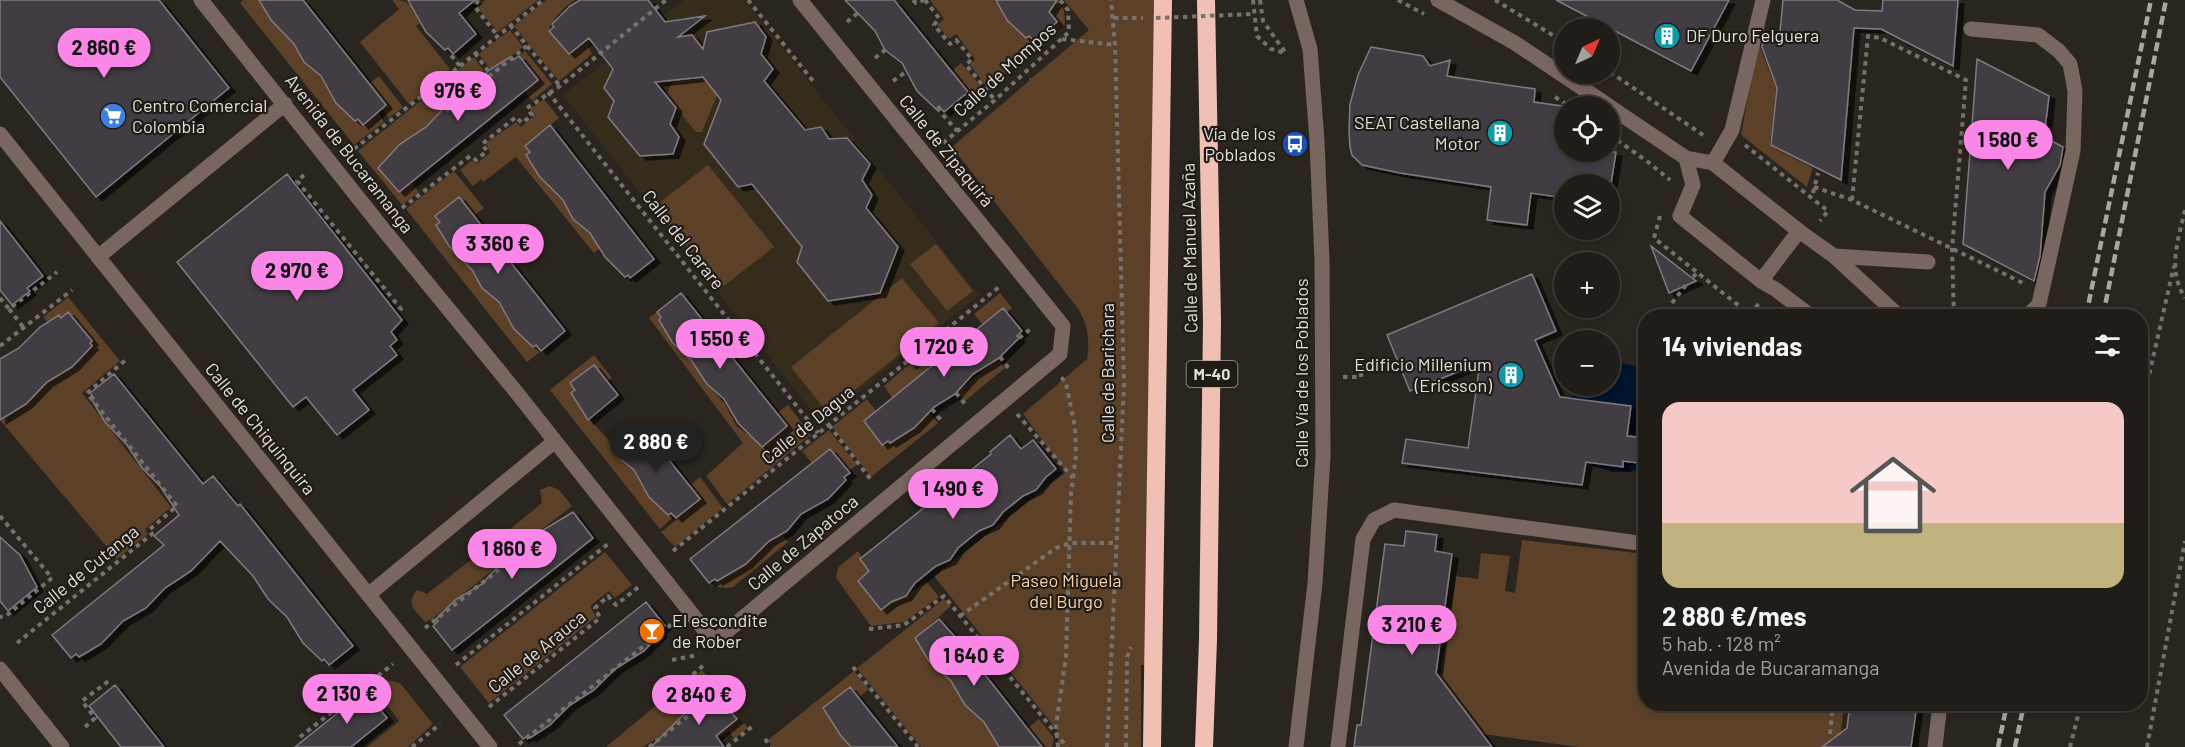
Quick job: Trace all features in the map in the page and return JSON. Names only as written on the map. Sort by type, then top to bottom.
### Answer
[{"type":"highway","name":"Calle de Manuel Azaña","points":[[1152,747],[1163,0]]},
{"type":"highway","name":"Calle de Manuel Azaña","points":[[1204,747],[1208,640],[1212,321],[1206,0]]},
{"type":"street","name":"Avenida de Bucaramanga","points":[[201,0],[714,642]]},
{"type":"street","name":"Calle de Zipaquirá","points":[[800,0],[1063,326]]},
{"type":"street","name":"Calle Vía de los Poblados","points":[[1296,0],[1310,49],[1317,141],[1322,261],[1323,446],[1315,583],[1296,747]]},
{"type":"street","points":[[1438,0],[1515,43],[1593,96]]},
{"type":"street","points":[[1713,163],[1731,133],[1763,0]]},
{"type":"street","points":[[1971,29],[2038,35],[2059,51],[2070,64],[2075,91],[2073,151],[2042,293],[2039,304],[2034,309]]},
{"type":"street","points":[[98,257],[285,104]]},
{"type":"street","points":[[1620,114],[1686,158],[1713,163],[1834,256],[1891,309]]},
{"type":"street","name":"Calle de Chiquinquira","points":[[0,134],[490,747]]},
{"type":"street","points":[[1686,158],[1694,185],[1680,216],[1801,309]]},
{"type":"street","points":[[1766,284],[1804,234]]},
{"type":"street","points":[[1834,256],[1928,262]]},
{"type":"street","name":"Calle de Zapatoca","points":[[714,642],[1060,354],[1063,326]]},
{"type":"street","points":[[368,595],[555,441]]},
{"type":"street","points":[[1338,747],[1363,539],[1374,520],[1394,510],[1638,543]]},
{"type":"street","points":[[0,669],[62,747]]},
{"type":"street","points":[[1935,747],[1939,711]]},
{"type":"path","points":[[478,0],[475,8],[497,35]]},
{"type":"path","points":[[354,149],[543,0]]},
{"type":"path","points":[[402,208],[470,156],[476,160],[487,151],[482,144],[516,117],[522,123],[532,115],[527,108],[560,86],[666,0]]},
{"type":"path","points":[[748,0],[813,81]]},
{"type":"path","points":[[913,0],[916,3],[924,0],[939,18],[934,25],[950,44],[956,40],[972,58],[966,65],[995,100]]},
{"type":"path","name":"Calle de Mompos","points":[[943,143],[995,100],[1069,32],[1068,10],[1060,0]]},
{"type":"path","name":"Calle de Barichara","points":[[1107,747],[1124,384],[1115,45],[1111,0]]},
{"type":"path","points":[[1253,0],[1257,36],[1271,49],[1285,52],[1263,21],[1260,0]]},
{"type":"path","points":[[1495,0],[1554,36]]},
{"type":"path","points":[[847,22],[858,14]]},
{"type":"path","points":[[1114,18],[1253,14]]},
{"type":"path","points":[[510,25],[560,86]]},
{"type":"path","points":[[1852,200],[1868,36],[1880,38],[1966,80],[1952,249],[1954,309]]},
{"type":"path","points":[[1062,39],[1115,45]]},
{"type":"path","points":[[430,90],[446,111],[527,46]]},
{"type":"path","points":[[875,58],[885,50]]},
{"type":"path","points":[[475,53],[491,75]]},
{"type":"path","points":[[451,55],[460,66]]},
{"type":"path","points":[[894,81],[907,72]]},
{"type":"path","points":[[1620,79],[1707,137],[1717,122],[1828,211],[1804,234]]},
{"type":"path","name":"Calle del Carare","points":[[548,92],[818,433]]},
{"type":"path","points":[[938,108],[957,131]]},
{"type":"path","points":[[1620,142],[1670,179],[1674,190]]},
{"type":"path","points":[[1813,193],[1818,173]]},
{"type":"path","points":[[304,175],[297,181],[401,309],[396,313]]},
{"type":"path","points":[[1814,187],[1852,200],[2042,293]]},
{"type":"path","points":[[2148,381],[2185,210]]},
{"type":"path","points":[[1663,211],[1657,221],[1654,238],[1743,309]]},
{"type":"path","points":[[2174,266],[2178,286],[2185,298]]},
{"type":"path","points":[[9,309],[57,272]]},
{"type":"path","points":[[1693,278],[1697,273]]},
{"type":"path","points":[[1754,309],[1766,284]]},
{"type":"path","points":[[1672,303],[1686,285]]},
{"type":"path","name":"Calle de Dagua","points":[[673,551],[999,287]]},
{"type":"path","points":[[0,346],[72,290]]},
{"type":"path","points":[[0,298],[24,328]]},
{"type":"path","points":[[1019,338],[1032,328]]},
{"type":"path","points":[[1000,357],[1010,370]]},
{"type":"path","name":"Calle de Cutanga","points":[[17,643],[152,534],[149,530],[177,506],[87,393],[128,358]]},
{"type":"path","points":[[1049,363],[1066,383],[1075,427],[1076,455],[1071,494],[1066,656],[1056,726],[1057,747]]},
{"type":"path","points":[[956,393],[966,405]]},
{"type":"path","points":[[1005,400],[1073,478]]},
{"type":"path","points":[[932,409],[943,423]]},
{"type":"path","points":[[829,425],[871,480]]},
{"type":"path","points":[[0,516],[52,578],[6,616],[0,617]]},
{"type":"path","points":[[2147,747],[2185,541]]},
{"type":"path","points":[[960,616],[1056,548],[1070,543],[1116,543]]},
{"type":"path","points":[[456,665],[608,544]]},
{"type":"path","points":[[425,628],[506,564],[492,546]]},
{"type":"path","name":"Calle de Arauca","points":[[489,707],[600,618],[595,608],[608,596],[616,605],[641,585]]},
{"type":"path","points":[[869,629],[904,625],[944,596],[1067,747]]},
{"type":"path","points":[[519,744],[672,624]]},
{"type":"path","points":[[672,660],[698,655]]},
{"type":"path","points":[[300,737],[393,664]]},
{"type":"path","points":[[649,747],[699,707],[681,685],[705,664]]},
{"type":"path","points":[[853,667],[918,747]]},
{"type":"path","points":[[84,727],[95,718],[82,701],[110,680]]},
{"type":"path","points":[[1830,734],[1832,711]]},
{"type":"path","points":[[2070,747],[2079,711]]},
{"type":"path","points":[[412,747],[440,724]]},
{"type":"path","points":[[727,747],[754,725]]},
{"type":"path","points":[[765,739],[771,747]]},
{"type":"shaded area","points":[[684,0],[744,0],[979,295],[821,423],[563,95]]},
{"type":"green space","points":[[243,0],[259,0],[271,20],[294,44],[304,62],[321,76],[336,103],[355,121],[358,119],[363,124],[378,112],[384,122],[354,145],[240,3]]},
{"type":"green space","points":[[392,0],[403,1],[410,6],[420,23],[416,26],[450,69],[409,104],[360,42],[399,9]]},
{"type":"green space","points":[[485,0],[538,0],[498,32],[477,7]]},
{"type":"green space","points":[[546,0],[575,0],[560,13],[549,29],[569,54],[590,38],[593,42],[588,46],[592,54],[559,81],[514,26]]},
{"type":"green space","points":[[930,0],[996,0],[1007,20],[1026,38],[1029,36],[1034,41],[1057,22],[1049,12],[1045,0],[1058,0],[1064,11],[1065,25],[987,87],[970,65],[975,59],[956,34],[949,39],[937,25],[944,19]]},
{"type":"green space","name":"Paseo Miguela del Burgo","points":[[1064,0],[1154,0],[1157,36],[1159,665],[1141,665],[1141,747],[1058,747],[1060,737],[1057,730],[934,576],[1066,472],[1023,414],[1087,359],[1088,340],[1084,322],[1079,310],[952,147],[1029,81],[1029,78],[1032,78],[1089,30]]},
{"type":"green space","points":[[510,30],[523,47],[490,69],[479,54]]},
{"type":"green space","points":[[1758,42],[1776,88],[1770,145],[1813,167],[1807,187],[1741,135]]},
{"type":"green space","points":[[525,51],[552,84],[532,101],[524,90],[538,80],[519,56]]},
{"type":"green space","points":[[474,57],[484,71],[467,91],[444,104],[433,90]]},
{"type":"green space","points":[[961,63],[984,90],[968,103],[963,96],[968,92],[951,72]]},
{"type":"green space","points":[[379,76],[403,107],[389,118],[382,109],[386,105],[369,84]]},
{"type":"green space","points":[[703,77],[717,95],[702,132],[696,132],[666,96],[673,80]]},
{"type":"green space","points":[[429,94],[442,110],[426,127],[400,144],[379,169],[398,192],[411,182],[419,192],[402,205],[358,151]]},
{"type":"green space","points":[[544,99],[559,118],[525,146],[530,152],[527,155],[592,236],[600,248],[594,253],[516,157],[483,182],[481,179],[473,186],[460,170],[471,161],[477,163],[490,153],[486,143],[516,122],[521,127],[535,115],[530,109]]},
{"type":"green space","points":[[708,165],[774,247],[721,288],[654,207]]},
{"type":"green space","points":[[454,171],[484,208],[474,216],[459,197],[436,215],[440,222],[436,225],[449,246],[472,270],[482,288],[499,302],[514,329],[533,347],[536,345],[541,351],[527,362],[406,209]]},
{"type":"green space","points":[[936,244],[973,291],[947,311],[910,264]]},
{"type":"green space","points":[[902,278],[939,323],[827,412],[791,367]]},
{"type":"green space","points":[[1000,293],[1012,308],[1007,312],[1003,308],[982,324],[974,314]]},
{"type":"green space","points":[[68,297],[120,361],[82,393],[171,507],[145,529],[148,534],[117,559],[0,420],[26,404],[47,382],[72,367],[92,346],[91,341],[68,312],[61,318],[48,322],[43,317]]},
{"type":"green space","points":[[657,312],[672,342],[691,360],[707,384],[725,404],[737,427],[764,445],[787,426],[777,413],[788,405],[811,435],[727,504],[706,476],[743,443],[649,318]]},
{"type":"green space","points":[[594,355],[612,378],[607,382],[570,383],[575,390],[571,393],[584,414],[607,438],[617,456],[634,470],[649,497],[668,515],[672,513],[674,516],[660,529],[550,390]]},
{"type":"green space","points":[[997,359],[1005,368],[965,401],[957,392]]},
{"type":"green space","points":[[911,363],[916,370],[925,364],[929,368],[892,398],[884,386]]},
{"type":"green space","points":[[867,399],[876,411],[864,421],[882,444],[890,442],[929,412],[938,423],[871,477],[832,427]]},
{"type":"green space","points":[[829,430],[857,465],[848,471],[830,449],[812,463],[802,451]]},
{"type":"green space","points":[[700,477],[723,508],[675,547],[661,532],[697,504],[689,486]]},
{"type":"green space","points":[[550,486],[559,490],[572,506],[505,558],[493,543],[542,503],[540,490]]},
{"type":"green space","points":[[782,534],[788,542],[733,587],[710,586],[746,564],[769,541]]},
{"type":"green space","points":[[1522,540],[1638,553],[1638,711],[1843,711],[1841,733],[1822,747],[1578,747],[1483,734],[1440,678],[1456,576],[1478,579],[1481,553],[1510,556],[1505,591],[1515,593]]},
{"type":"green space","points":[[486,548],[499,565],[432,619],[425,622],[412,604],[413,595],[417,590],[427,594]]},
{"type":"green space","points":[[858,551],[862,557],[860,559],[869,571],[858,581],[881,610],[926,581],[939,597],[904,622],[871,626],[836,578],[838,567]]},
{"type":"green space","points":[[605,552],[632,585],[615,598],[609,591],[590,606],[596,617],[489,703],[460,667]]},
{"type":"green space","points":[[944,599],[951,606],[915,638],[929,661],[951,681],[965,704],[984,722],[999,747],[921,747],[857,668]]},
{"type":"green space","points":[[702,670],[748,728],[734,739],[729,731],[717,739],[715,737],[736,719],[718,696],[712,699],[710,697],[700,703],[684,684]]},
{"type":"green space","points":[[854,671],[869,689],[858,698],[849,687],[827,707],[832,723],[851,747],[773,747],[768,740]]},
{"type":"green space","points":[[387,680],[400,683],[433,724],[408,747],[367,747],[399,721],[375,689]]},
{"type":"green space","points":[[678,687],[694,707],[665,733],[643,747],[606,747]]},
{"type":"green space","points":[[1039,719],[1054,738],[1052,747],[1042,747],[1027,729]]},
{"type":"water","points":[[1620,363],[1638,367],[1638,470],[1612,472],[1595,466],[1581,455],[1569,403],[1572,396],[1620,396]]},
{"type":"building","name":"Centro Comercial Colombia","points":[[0,0],[159,0],[229,88],[96,197],[0,77]]},
{"type":"building","points":[[259,0],[303,0],[386,105],[363,125],[358,119],[355,121],[336,103],[321,76],[304,62],[294,44],[271,20]]},
{"type":"building","points":[[408,0],[475,0],[459,13],[476,34],[453,54],[448,48],[445,50],[426,32]]},
{"type":"building","points":[[580,0],[648,0],[665,22],[705,16],[678,37],[692,35],[703,49],[707,32],[755,22],[766,37],[761,54],[773,69],[764,81],[805,130],[821,127],[829,139],[847,138],[870,164],[862,180],[872,195],[866,208],[898,247],[880,293],[828,301],[797,262],[802,247],[752,184],[738,187],[704,144],[721,100],[703,77],[655,82],[676,108],[670,124],[679,137],[673,154],[640,156],[608,117],[614,101],[604,88],[613,69],[589,38],[569,54],[549,31],[554,27],[552,24],[570,6]]},
{"type":"building","points":[[845,0],[894,0],[968,92],[944,112],[939,106],[936,109],[917,91],[902,63],[885,50],[875,31]]},
{"type":"building","points":[[996,0],[1057,0],[1049,12],[1057,22],[1034,41],[1029,36],[1026,38],[1007,20]]},
{"type":"building","name":"DF Duro Felguera","points":[[1556,0],[1729,0],[1691,71],[1620,34],[1620,18],[1590,18]]},
{"type":"building","points":[[1783,0],[1837,0],[1855,10],[1882,11],[1883,0],[1958,0],[1953,66],[1881,29],[1854,28],[1841,180],[1771,145],[1777,88],[1762,47],[1764,37],[1780,32]]},
{"type":"building","points":[[1371,47],[1423,56],[1430,66],[1450,60],[1447,76],[1535,89],[1534,102],[1554,105],[1554,162],[1614,162],[1613,174],[1554,174],[1554,196],[1531,193],[1527,225],[1487,220],[1491,187],[1362,165],[1352,155],[1349,131],[1350,104],[1358,75]]},
{"type":"building","points":[[519,56],[538,80],[399,192],[378,168],[400,144],[426,127],[446,106],[466,95],[489,70],[510,57],[513,60]]},
{"type":"building","points":[[1977,59],[2049,96],[2044,137],[2063,147],[2060,165],[2045,192],[2040,256],[2034,281],[1963,244]]},
{"type":"building","points":[[550,125],[654,259],[630,278],[628,275],[625,277],[605,257],[590,233],[573,219],[563,200],[539,176],[526,155],[530,152],[525,146]]},
{"type":"building","points":[[287,174],[402,320],[391,332],[397,340],[390,346],[397,355],[353,390],[369,410],[337,435],[306,397],[293,407],[177,262]]},
{"type":"building","points":[[459,197],[565,331],[541,351],[536,345],[533,347],[514,329],[499,302],[482,288],[472,270],[449,246],[436,225],[440,222],[435,216]]},
{"type":"building","points":[[0,221],[43,276],[27,288],[30,291],[12,305],[0,290]]},
{"type":"building","points":[[1651,246],[1696,281],[1669,293]]},
{"type":"building","name":"Edificio Millenium (Ericsson)","points":[[1532,274],[1556,330],[1535,340],[1554,383],[1554,396],[1631,406],[1627,436],[1638,437],[1638,463],[1623,461],[1623,467],[1586,462],[1582,485],[1402,463],[1406,439],[1468,448],[1480,363],[1410,391],[1387,335]]},
{"type":"building","points":[[681,293],[787,426],[762,447],[738,423],[724,399],[707,384],[691,360],[672,342],[659,320],[661,317],[657,312]]},
{"type":"building","points":[[1003,308],[1022,331],[1017,336],[1019,338],[999,358],[973,374],[955,394],[934,407],[914,428],[890,443],[888,441],[882,445],[864,421]]},
{"type":"building","points":[[68,312],[92,341],[90,343],[92,346],[72,367],[47,382],[26,404],[0,420],[0,359],[19,348],[40,327],[59,315],[61,318]]},
{"type":"building","points":[[594,365],[618,395],[588,420],[571,393],[575,390],[570,383]]},
{"type":"building","points":[[114,374],[203,484],[213,476],[238,506],[240,504],[353,646],[329,665],[324,659],[322,661],[303,643],[287,617],[268,599],[253,576],[220,541],[191,571],[165,588],[146,608],[123,621],[101,644],[79,657],[76,654],[71,658],[52,635],[164,545],[154,536],[179,515],[160,486],[142,468],[127,445],[105,422],[92,400],[94,398],[90,393]]},
{"type":"building","points":[[641,425],[700,499],[676,518],[671,513],[668,515],[649,497],[634,470],[617,456],[612,447]]},
{"type":"building","points":[[1010,435],[1021,449],[1033,440],[1056,469],[1036,490],[1023,496],[1003,512],[993,525],[979,531],[958,548],[950,560],[936,566],[915,583],[906,596],[891,602],[881,610],[858,581],[869,571],[860,559],[991,454],[990,452]]},
{"type":"building","points":[[830,449],[850,473],[844,477],[846,480],[828,499],[801,514],[787,531],[769,541],[746,564],[717,581],[715,579],[709,583],[690,559]]},
{"type":"building","points":[[573,512],[593,538],[452,650],[433,626],[438,621],[436,619],[455,600],[482,584],[499,565],[523,551],[543,530]]},
{"type":"building","points":[[1406,531],[1437,535],[1435,551],[1452,554],[1436,673],[1492,747],[1354,747],[1357,725],[1361,725],[1385,544],[1404,546]]},
{"type":"building","points":[[0,537],[20,555],[37,587],[8,611],[0,601]]},
{"type":"building","points":[[646,602],[665,626],[660,630],[661,633],[644,651],[615,669],[594,690],[570,705],[550,725],[530,738],[528,735],[523,739],[504,715]]},
{"type":"building","points":[[939,619],[1042,747],[999,747],[984,722],[965,705],[951,681],[929,661],[915,638]]},
{"type":"building","points":[[115,685],[164,747],[121,747],[89,706]]},
{"type":"building","points":[[850,687],[898,747],[851,747],[841,736],[823,708]]},
{"type":"building","points":[[365,691],[387,718],[351,747],[295,747]]},
{"type":"building","points":[[717,696],[737,719],[716,736],[724,747],[651,747],[688,710],[710,697],[712,699]]},
{"type":"building","points":[[1849,711],[1916,711],[1911,747],[1822,747],[1847,728]]},
{"type":"railway","points":[[2087,309],[2151,0]]},
{"type":"railway","points":[[2104,309],[2166,0]]},
{"type":"railway","points":[[1998,747],[2006,711]]},
{"type":"railway","points":[[2015,747],[2023,711]]},
{"type":"place","name":"DF Duro Felguera","points":[[1667,36]]},
{"type":"place","name":"Centro Comercial Colombia","points":[[113,116]]},
{"type":"place","name":"SEAT Castellana Motor","points":[[1500,133]]},
{"type":"place","name":"Vía de los Poblados","points":[[1295,144]]},
{"type":"place","name":"Edificio Millenium (Ericsson)","points":[[1511,375]]},
{"type":"place","name":"El escondite de Rober","points":[[652,631]]}]
